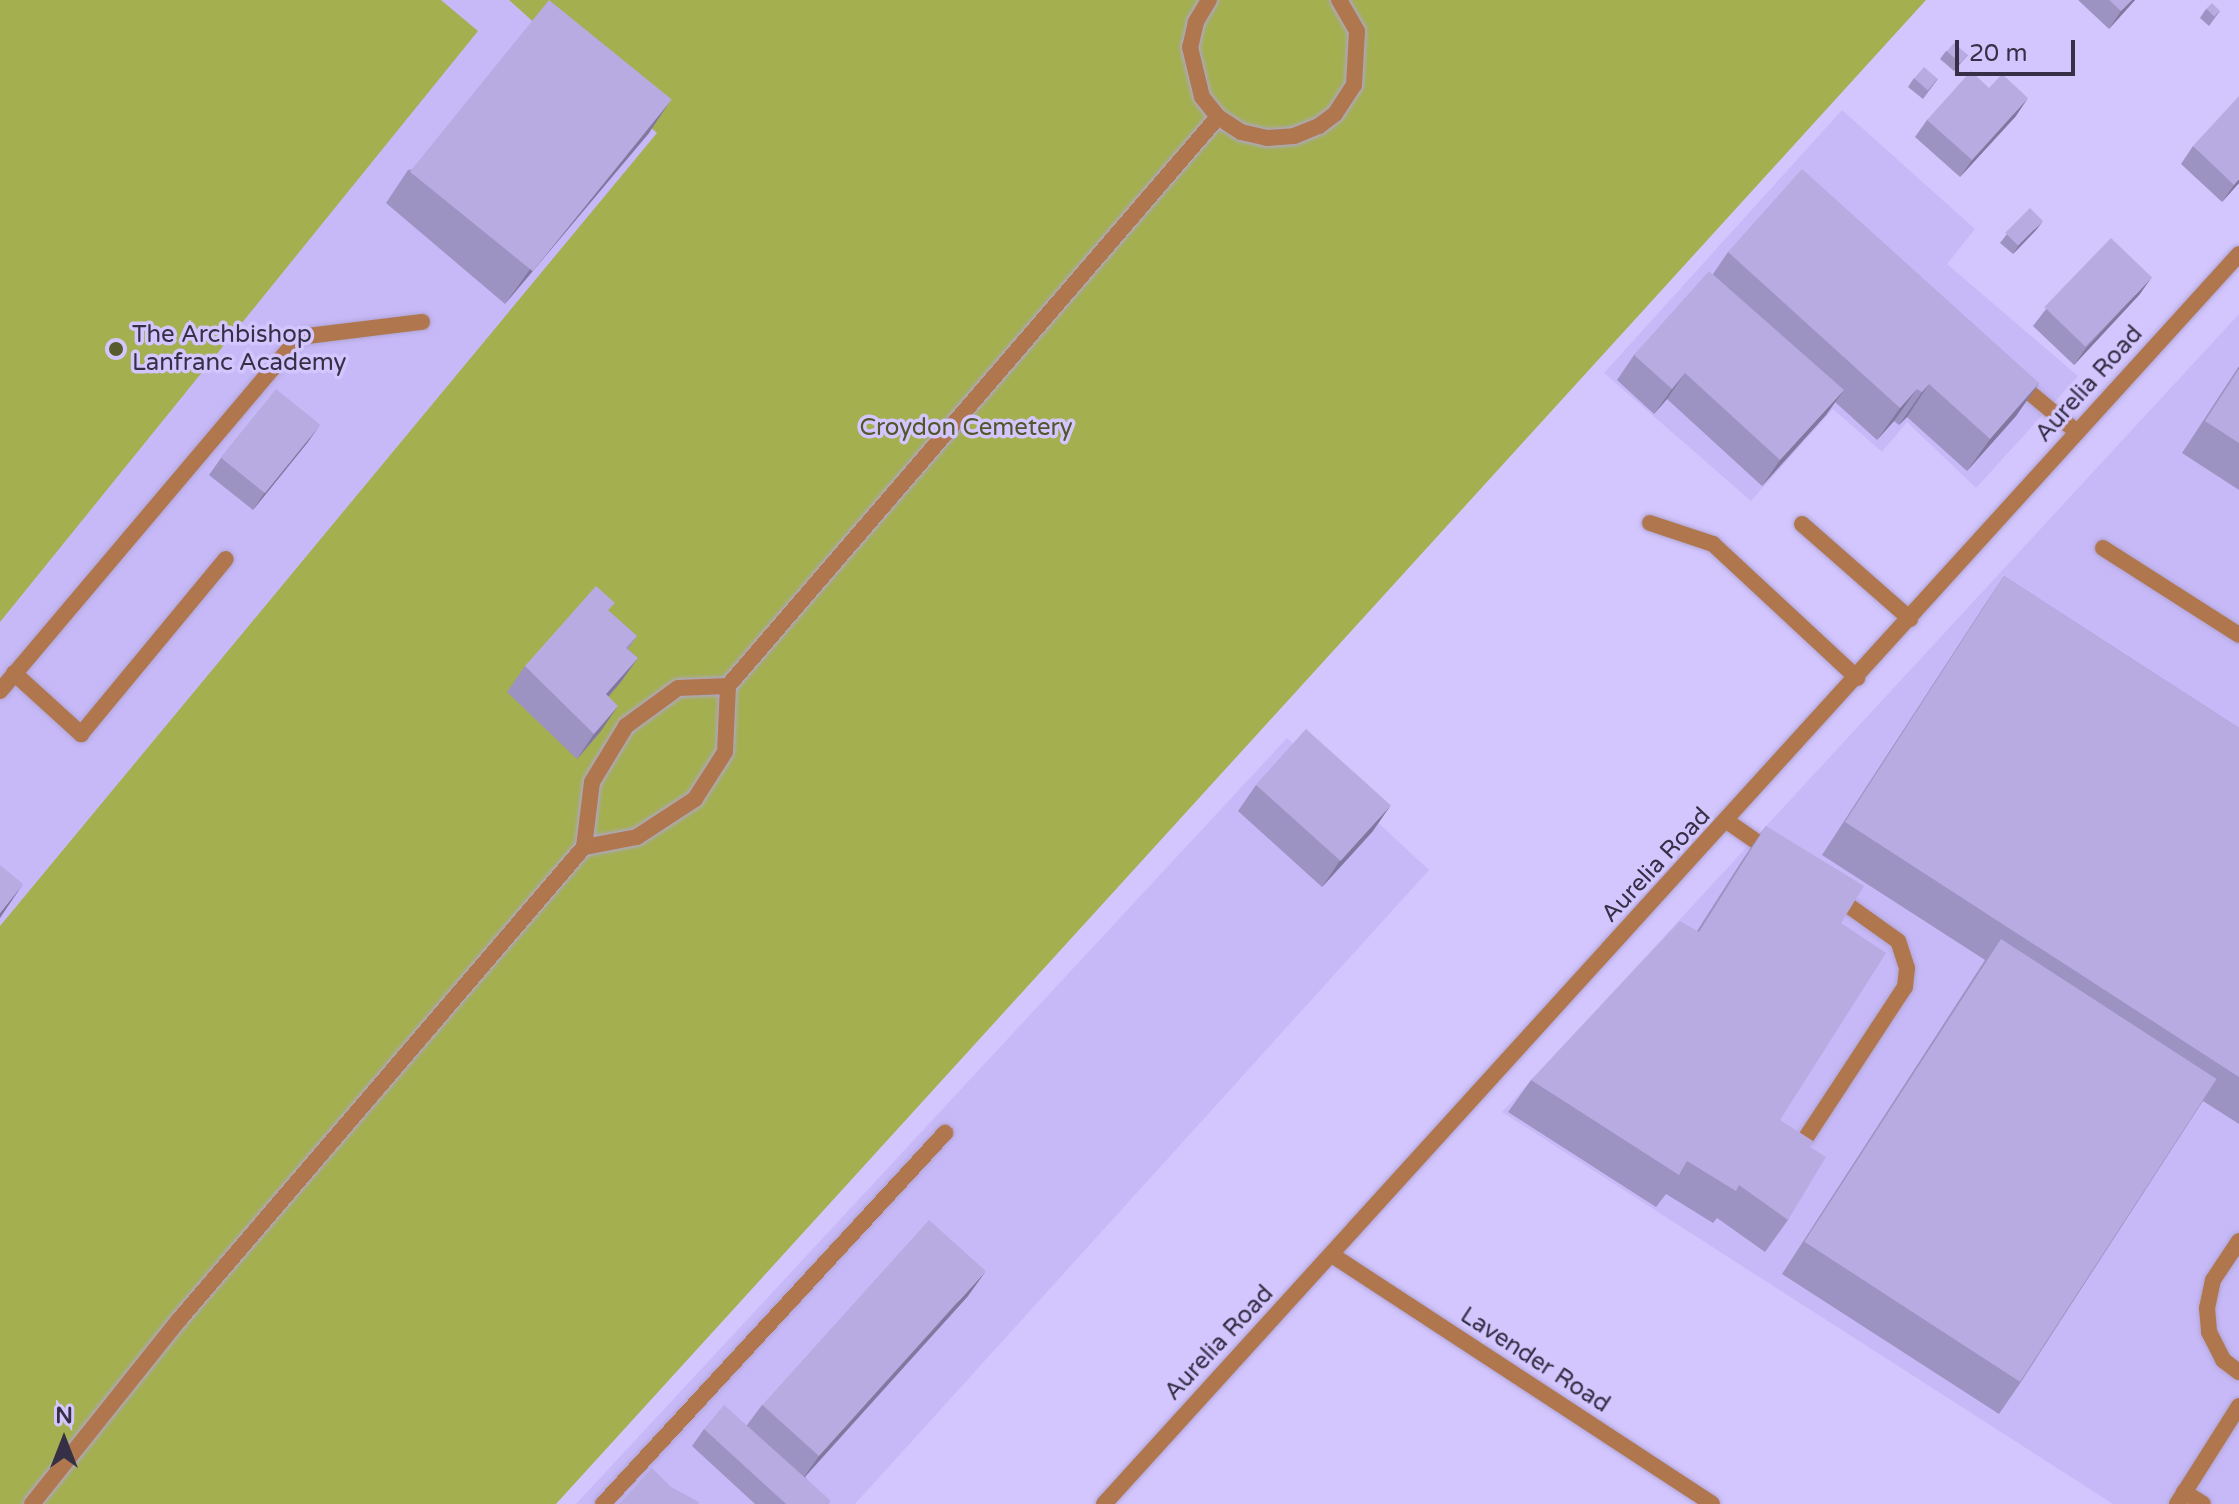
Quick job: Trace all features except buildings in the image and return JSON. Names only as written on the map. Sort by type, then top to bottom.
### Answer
[{"type":"street","points":[[1209,0],[1196,22],[1190,47],[1202,97],[1218,117],[1241,132],[1267,138],[1294,136],[1335,114],[1354,85],[1359,58],[1357,31],[1339,0]]},
{"type":"street","points":[[584,847],[637,837],[695,799],[725,752],[728,686],[1218,117]]},
{"type":"street","name":"Aurelia Road","points":[[1104,1504],[1728,822],[2239,254]]},
{"type":"street","points":[[0,691],[299,337],[422,322]]},
{"type":"street","points":[[2005,373],[2077,432]]},
{"type":"street","points":[[1650,523],[1713,544],[1857,678]]},
{"type":"street","points":[[1802,524],[1910,619]]},
{"type":"street","points":[[2103,548],[2239,635]]},
{"type":"street","points":[[14,673],[81,734],[226,559]]},
{"type":"street","points":[[32,1504],[179,1320],[584,847],[592,782],[626,726],[678,688],[728,686]]},
{"type":"street","points":[[1728,822],[1791,865]]},
{"type":"street","points":[[1807,1136],[1894,1009],[1905,987],[1907,968],[1898,941],[1817,883]]},
{"type":"street","points":[[603,1504],[945,1133]]},
{"type":"street","points":[[2239,1241],[2213,1280],[2207,1308],[2209,1332],[2223,1360],[2239,1372]]},
{"type":"street","name":"Lavender Road","points":[[1332,1255],[1712,1504]]},
{"type":"street","points":[[2203,1504],[2180,1498],[2239,1406]]},
{"type":"shaded area","points":[[0,0],[509,0],[658,133],[0,926]]},
{"type":"shaded area","points":[[1842,110],[1975,229],[1947,264],[2078,376],[1976,488],[1907,422],[1882,452],[1833,409],[1751,501],[1604,373]]},
{"type":"shaded area","points":[[2239,314],[2239,1504],[2113,1504],[1502,1112]]},
{"type":"shaded area","points":[[1287,738],[1429,870],[855,1504],[576,1504]]},
{"type":"green space","name":"The Archbishop Lanfranc Academy","points":[[0,0],[441,0],[478,31],[0,622]]},
{"type":"green space","name":"Croydon Cemetery","points":[[509,0],[1926,0],[556,1504],[0,1504],[0,926],[657,133]]},
{"type":"place","name":"The Archbishop Lanfranc Academy","points":[[116,349]]}]
